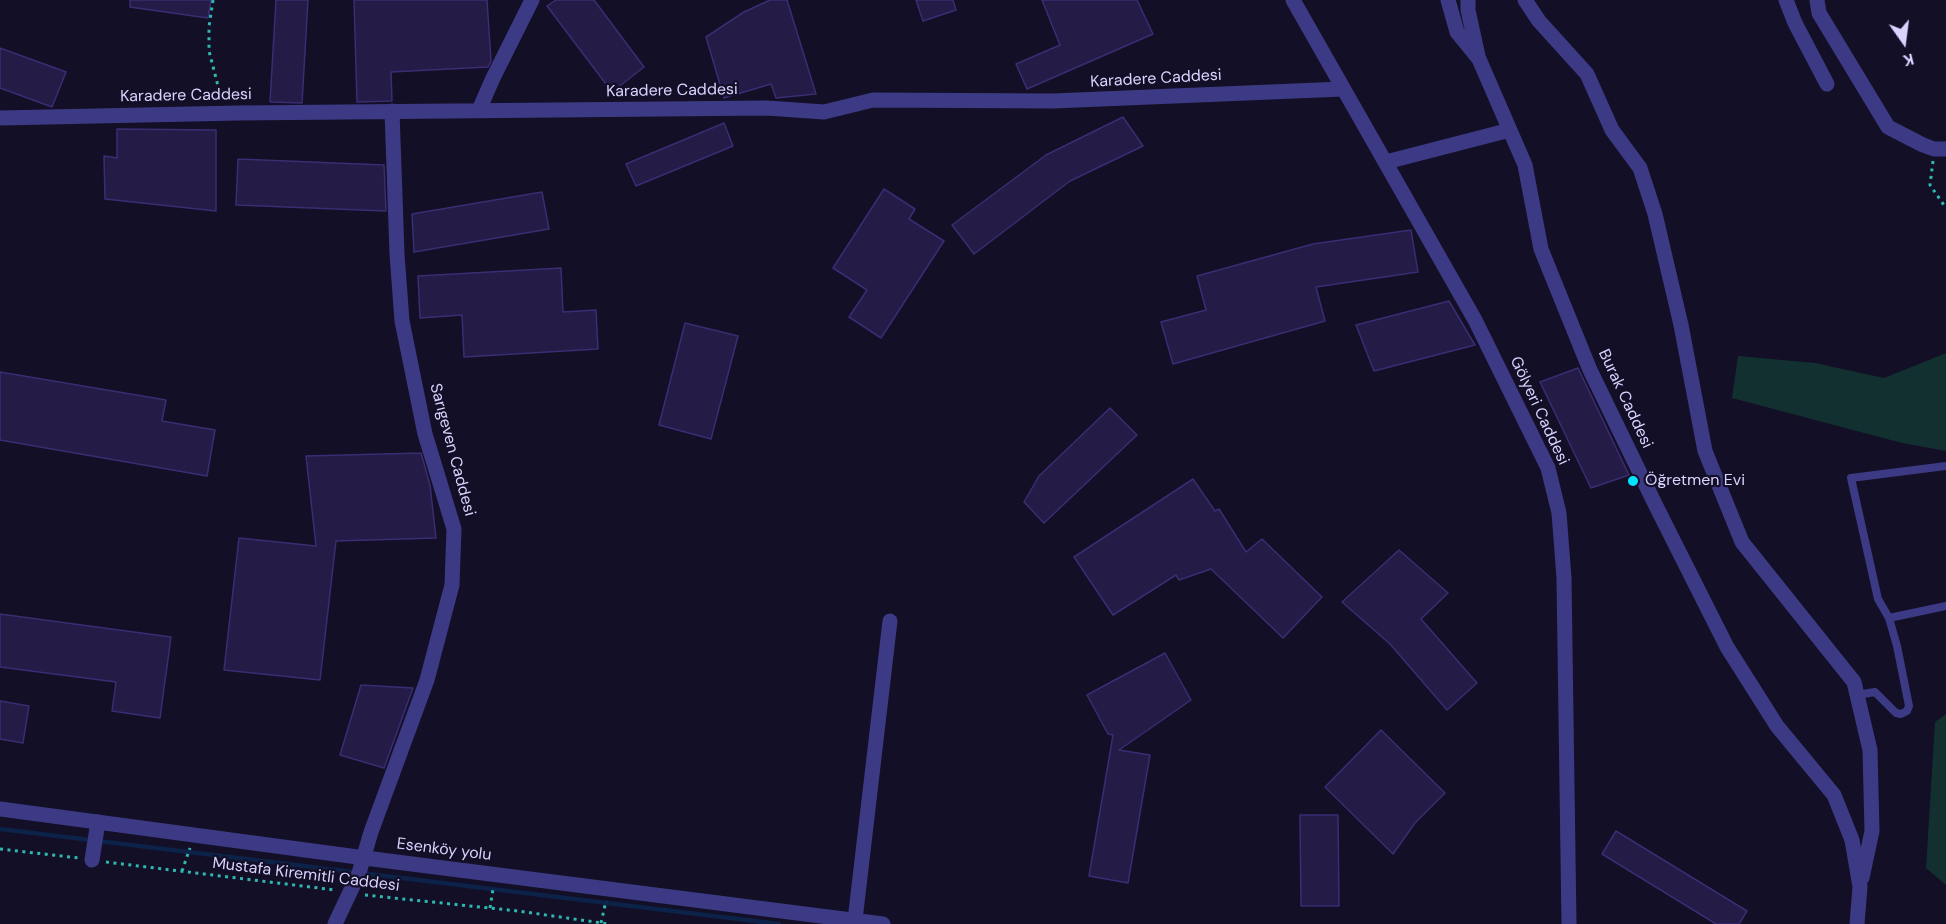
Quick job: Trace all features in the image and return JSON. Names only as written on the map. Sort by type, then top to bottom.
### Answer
[{"type":"street","points":[[478,110],[532,0]]},
{"type":"street","name":"Gölyeri Caddesi","points":[[1293,0],[1475,320],[1548,468],[1559,513],[1564,578],[1569,924]]},
{"type":"street","name":"Burak Caddesi","points":[[1448,0],[1457,32],[1479,59],[1525,165],[1540,249],[1590,370],[1727,647],[1777,726],[1834,795],[1852,840],[1860,887],[1857,924]]},
{"type":"street","points":[[1468,0],[1468,10],[1479,59]]},
{"type":"street","points":[[1525,0],[1539,21],[1587,74],[1612,130],[1640,168],[1655,214],[1681,325],[1705,452],[1742,542],[1854,682],[1870,750],[1872,831],[1860,887]]},
{"type":"street","points":[[1786,0],[1795,23],[1827,84]]},
{"type":"street","points":[[1817,0],[1819,13],[1888,127],[1940,149]]},
{"type":"street","name":"Karadere Caddesi","points":[[0,118],[478,110],[767,108],[824,112],[873,100],[1053,101],[1343,89]]},
{"type":"street","name":"Sarıgeven Caddesi","points":[[335,924],[362,866],[371,832],[427,680],[452,585],[454,529],[425,434],[402,321],[392,111]]},
{"type":"street","points":[[1386,162],[1510,130]]},
{"type":"street","points":[[855,920],[890,621]]},
{"type":"street","name":"Esenköy yolu","points":[[0,809],[95,841],[362,866],[883,924]]},
{"type":"lane","points":[[1857,695],[1875,692],[1896,713],[1901,714],[1907,711],[1909,706],[1897,646],[1888,618],[1878,598],[1851,478],[1946,466]]},
{"type":"lane","points":[[1888,618],[1946,606]]},
{"type":"path","points":[[213,0],[209,27],[209,51],[218,86],[216,113]]},
{"type":"path","points":[[1940,149],[1930,185],[1946,208]]},
{"type":"path","name":"Mustafa Kiremitli Caddesi","points":[[0,849],[95,841],[182,871],[609,924]]},
{"type":"path","points":[[182,871],[191,845]]},
{"type":"path","points":[[490,908],[492,895]]},
{"type":"path","points":[[601,923],[604,909]]},
{"type":"green space","points":[[1946,353],[1946,451],[1902,443],[1732,398],[1738,356],[1815,363],[1884,378]]},
{"type":"green space","points":[[1946,714],[1946,885],[1926,868],[1935,722]]},
{"type":"building","points":[[130,0],[211,0],[208,18],[130,7]]},
{"type":"building","points":[[276,0],[308,0],[302,103],[270,102]]},
{"type":"building","points":[[354,0],[487,0],[491,61],[488,67],[391,72],[392,101],[357,102]]},
{"type":"building","points":[[556,0],[594,0],[644,67],[612,92],[547,6]]},
{"type":"building","points":[[770,0],[787,0],[816,94],[776,98],[771,84],[724,98],[706,37],[744,12]]},
{"type":"building","points":[[916,0],[953,0],[956,10],[923,21]]},
{"type":"building","points":[[1042,0],[1137,0],[1153,34],[1027,89],[1016,64],[1060,45]]},
{"type":"building","points":[[0,48],[66,72],[52,107],[0,88]]},
{"type":"building","points":[[1123,117],[1143,146],[1070,181],[974,254],[952,225],[1046,155]]},
{"type":"building","points":[[724,123],[733,146],[636,186],[626,164]]},
{"type":"building","points":[[117,129],[216,130],[216,211],[105,199],[104,156],[117,158]]},
{"type":"building","points":[[238,159],[384,165],[386,211],[236,205]]},
{"type":"building","points":[[884,189],[915,209],[909,219],[944,241],[881,338],[849,317],[867,290],[833,268]]},
{"type":"building","points":[[542,192],[549,229],[414,252],[412,214]]},
{"type":"building","points":[[1411,230],[1418,272],[1316,287],[1325,321],[1173,364],[1161,322],[1206,310],[1197,276],[1313,244]]},
{"type":"building","points":[[561,268],[563,312],[596,310],[598,349],[464,357],[462,315],[420,318],[418,276]]},
{"type":"building","points":[[1449,301],[1475,345],[1374,371],[1356,325]]},
{"type":"building","points":[[685,323],[738,336],[711,439],[659,425]]},
{"type":"building","points":[[1578,368],[1629,475],[1591,488],[1540,382]]},
{"type":"building","points":[[0,372],[166,400],[162,421],[215,430],[207,476],[0,440]]},
{"type":"building","points":[[1110,408],[1137,435],[1044,523],[1024,502],[1039,476]]},
{"type":"building","points":[[421,453],[430,485],[436,538],[336,541],[320,680],[224,670],[239,538],[316,546],[306,456]]},
{"type":"building","points":[[1193,479],[1215,511],[1219,509],[1246,552],[1262,539],[1322,597],[1283,638],[1211,569],[1179,580],[1176,575],[1113,615],[1074,557]]},
{"type":"building","points":[[1399,550],[1448,593],[1421,619],[1477,683],[1447,710],[1390,644],[1342,602]]},
{"type":"building","points":[[0,614],[171,637],[160,718],[112,711],[116,682],[0,667]]},
{"type":"building","points":[[1165,653],[1191,700],[1119,750],[1150,755],[1128,883],[1089,876],[1113,735],[1108,734],[1087,695]]},
{"type":"building","points":[[361,685],[413,688],[384,768],[340,755]]},
{"type":"building","points":[[0,701],[29,706],[23,743],[0,739]]},
{"type":"building","points":[[1381,730],[1445,793],[1415,823],[1393,854],[1325,787]]},
{"type":"building","points":[[1300,815],[1338,815],[1339,906],[1301,906]]},
{"type":"building","points":[[1616,831],[1747,911],[1739,924],[1716,924],[1602,854]]},
{"type":"waterway","points":[[0,829],[779,924]]},
{"type":"place","name":"Öğretmen Evi","points":[[1633,481]]}]
